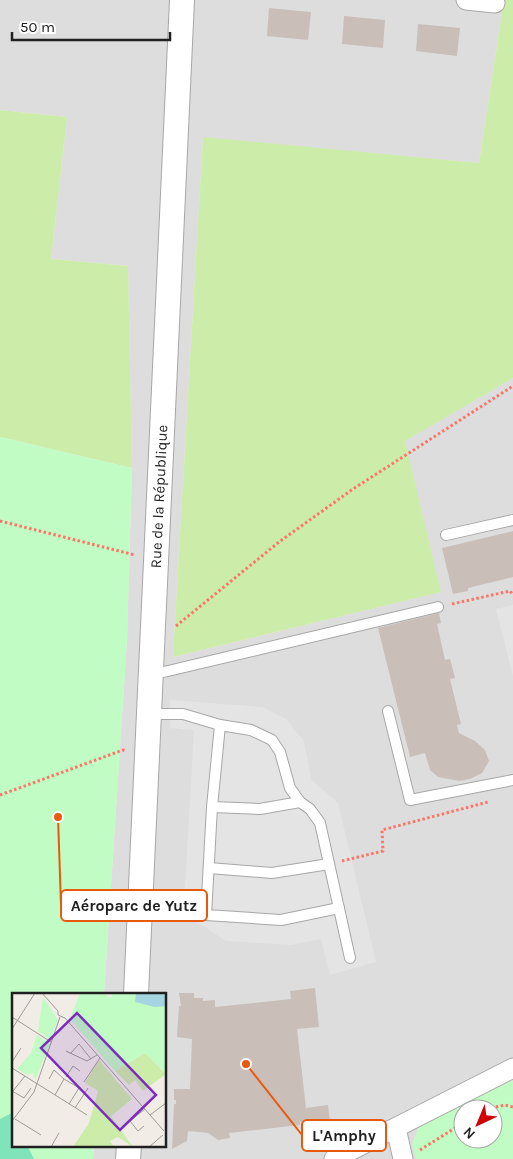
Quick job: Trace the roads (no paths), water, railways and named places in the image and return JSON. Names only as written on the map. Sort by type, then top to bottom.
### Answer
[{"type":"street","name":"Rue de la République","points":[[136,993],[182,0]]},
{"type":"street","points":[[466,0],[494,3]]},
{"type":"street","points":[[334,1159],[513,1068]]},
{"type":"street","points":[[396,1128],[408,1156]]},
{"type":"street","points":[[128,1159],[129,1146]]},
{"type":"lane","points":[[446,535],[513,520]]},
{"type":"lane","points":[[151,675],[438,607]]},
{"type":"lane","points":[[388,711],[410,800],[513,780]]},
{"type":"lane","points":[[149,714],[184,714],[220,725],[251,730],[272,740],[280,752],[290,788],[300,802],[310,809],[320,823],[350,958]]},
{"type":"lane","points":[[220,725],[212,807],[206,915],[281,920],[339,908]]},
{"type":"lane","points":[[212,807],[260,809],[300,802]]},
{"type":"lane","points":[[209,868],[272,873],[329,864]]},
{"type":"place","name":"Aéroparc de Yutz","points":[[58,817]]},
{"type":"place","name":"L'Amphy","points":[[246,1064]]}]
